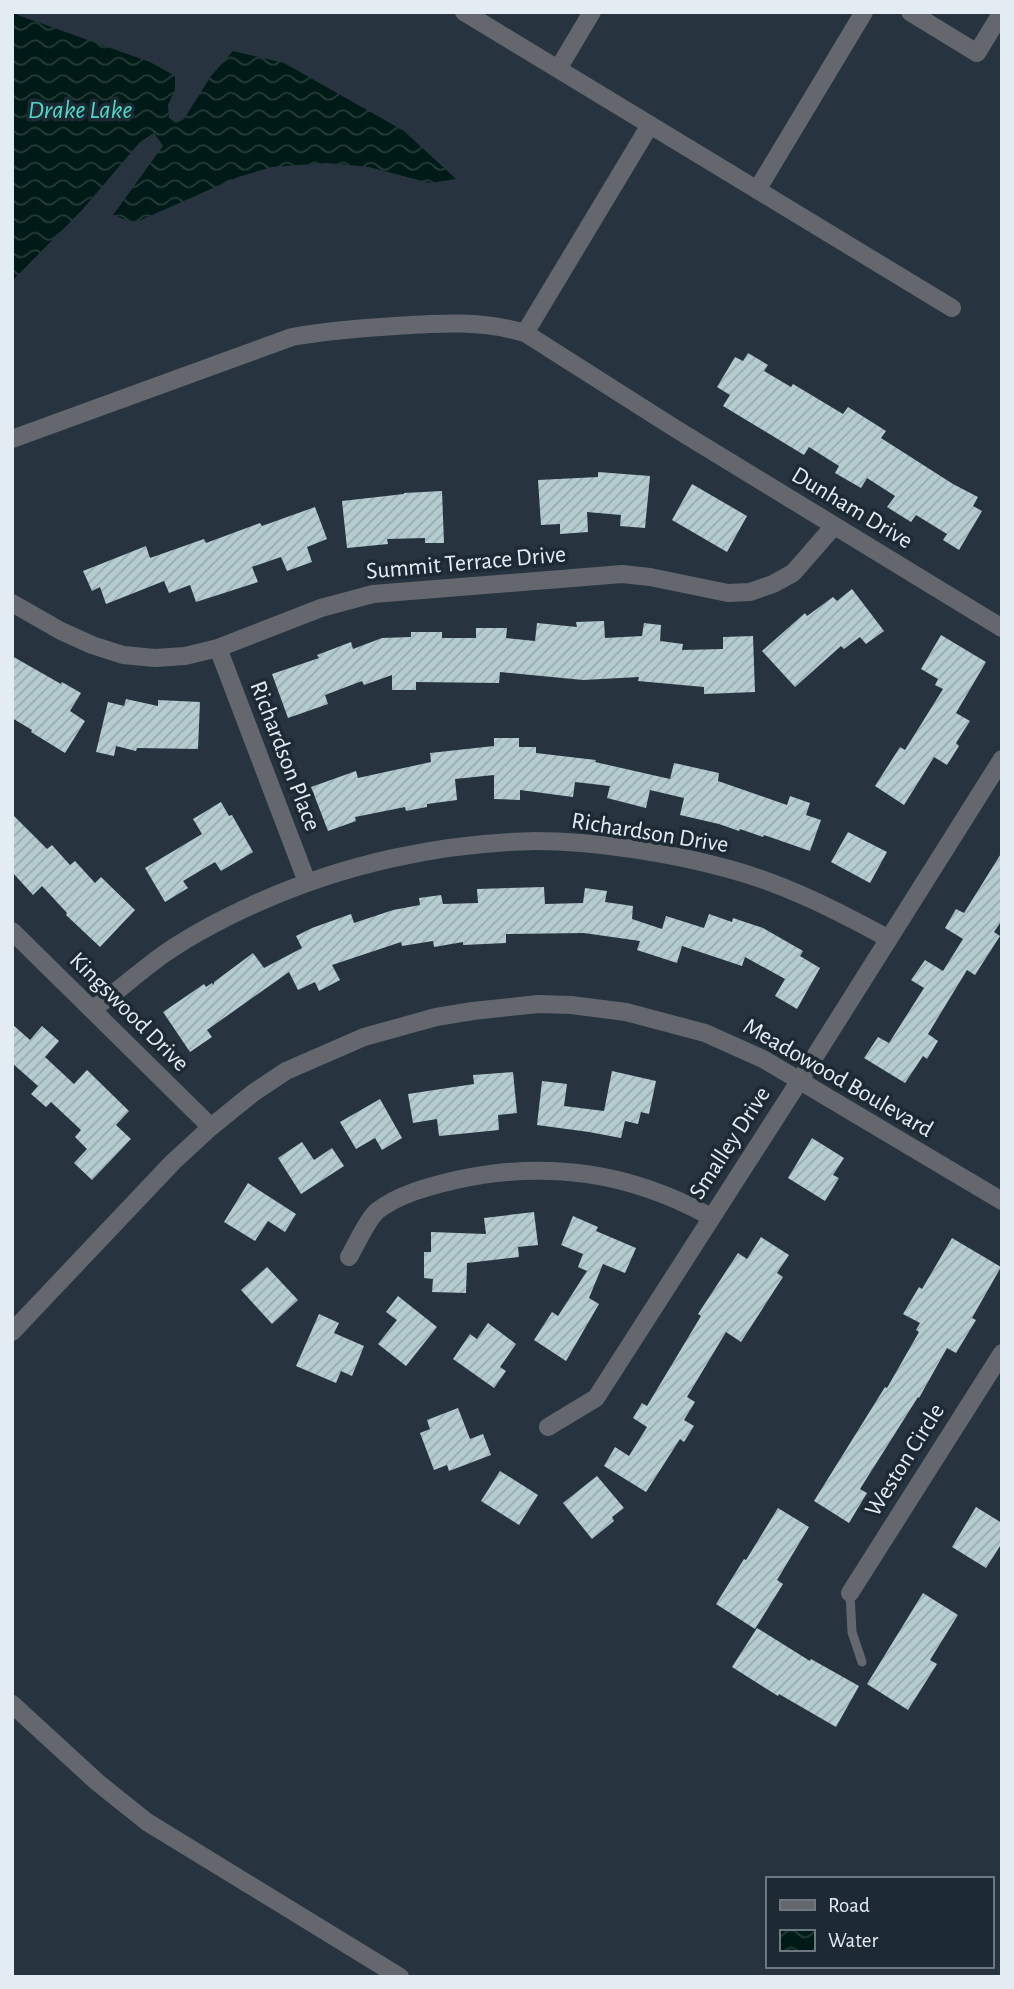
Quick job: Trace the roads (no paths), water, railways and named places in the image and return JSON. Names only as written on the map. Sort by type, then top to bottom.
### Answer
[{"type":"street","points":[[464,12],[952,308]]},
{"type":"street","points":[[558,69],[592,12]]},
{"type":"street","points":[[757,190],[864,12]]},
{"type":"street","points":[[910,12],[977,53],[1002,12]]},
{"type":"street","points":[[525,334],[650,125]]},
{"type":"street","name":"Dunham Drive","points":[[12,439],[292,337],[334,330],[446,322],[500,326],[525,334],[1002,628]]},
{"type":"street","name":"Summit Terrace Drive","points":[[12,603],[61,631],[123,655],[155,658],[185,656],[218,648],[321,608],[373,594],[622,574],[728,593],[750,592],[793,573],[834,526]]},
{"type":"street","name":"Richardson Place","points":[[218,648],[307,882]]},
{"type":"street","name":"Smalley Drive","points":[[548,1427],[596,1398],[1002,759]]},
{"type":"street","name":"Richardson Drive","points":[[93,1009],[165,954],[256,903],[351,868],[435,849],[535,842],[630,849],[729,869],[818,902],[889,939]]},
{"type":"street","name":"Kingswood Drive","points":[[12,931],[211,1128]]},
{"type":"street","name":"Meadowood Boulevard","points":[[12,1332],[173,1162],[253,1093],[286,1071],[364,1037],[436,1017],[538,1004],[626,1012],[705,1033],[763,1059],[1002,1201]]},
{"type":"street","points":[[349,1257],[375,1213],[401,1197],[440,1183],[480,1174],[555,1170],[607,1176],[688,1204],[711,1217]]},
{"type":"street","name":"Weston Circle","points":[[849,1593],[1002,1353]]},
{"type":"street","points":[[12,1704],[97,1782],[147,1822],[400,1977]]},
{"type":"lane","points":[[849,1593],[852,1632],[862,1662]]},
{"type":"water","name":"Drake Lake","points":[[12,13],[150,62],[175,76],[175,90],[168,105],[169,118],[176,123],[184,119],[211,76],[233,51],[284,63],[404,131],[456,179],[430,183],[369,167],[327,163],[272,167],[238,177],[134,223],[113,215],[163,146],[154,133],[140,142],[82,210],[12,281]]}]
